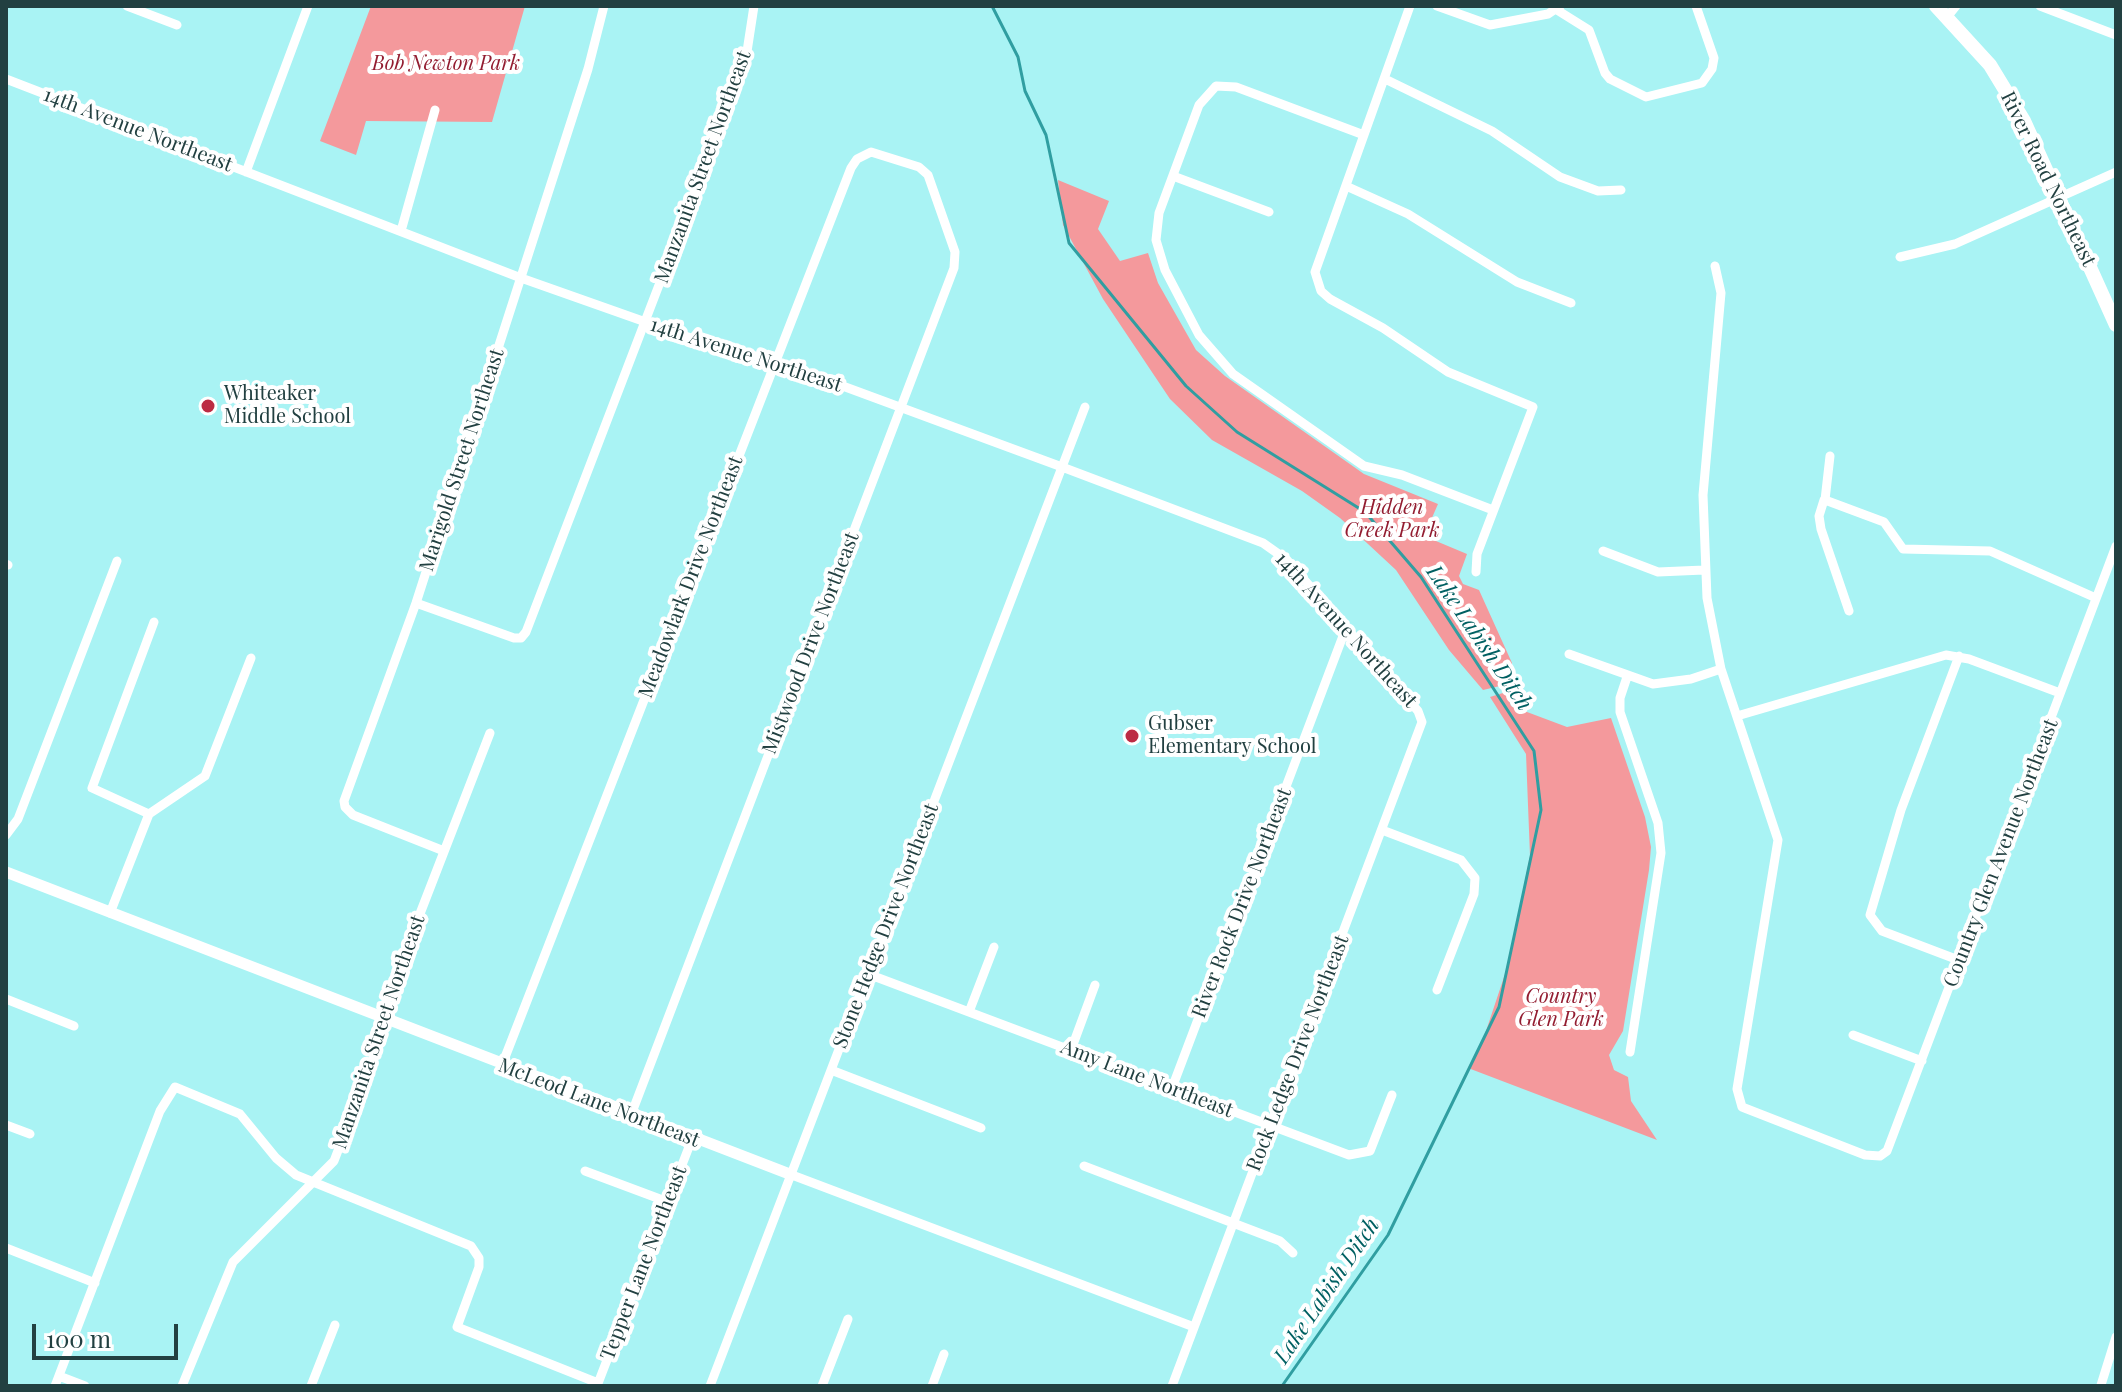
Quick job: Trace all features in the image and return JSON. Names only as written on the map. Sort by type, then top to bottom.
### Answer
[{"type":"main road","name":"River Road Northeast","points":[[1947,9],[2008,93],[2110,294],[2116,325]]},
{"type":"street","points":[[127,6],[177,25]]},
{"type":"street","points":[[246,172],[308,6]]},
{"type":"street","name":"Marigold Street Northeast","points":[[444,851],[353,815],[345,807],[416,603],[521,278],[604,6]]},
{"type":"street","name":"Manzanita Street Northeast","points":[[416,603],[521,638],[746,58],[754,6]]},
{"type":"street","points":[[1410,6],[1315,272],[1321,291],[1457,378],[1533,407],[1477,554],[1476,572]]},
{"type":"street","points":[[1437,6],[1490,25],[1559,8],[1589,30],[1610,79],[1646,97],[1702,83],[1712,69],[1714,58],[1696,6]]},
{"type":"street","points":[[2040,6],[2116,35]]},
{"type":"street","name":"14th Avenue Northeast","points":[[6,79],[521,278],[730,351],[775,361],[1272,547],[1346,628],[1422,719]]},
{"type":"street","points":[[1385,79],[1492,131],[1560,177],[1598,191],[1621,190]]},
{"type":"street","points":[[1364,135],[1236,87],[1216,86],[1199,105],[1159,213],[1156,240],[1176,293],[1214,356],[1364,466],[1402,475],[1493,510]]},
{"type":"street","points":[[401,231],[435,110]]},
{"type":"street","name":"Meadowlark Drive Northeast","points":[[502,1065],[775,361],[857,159],[863,154],[878,153],[925,171]]},
{"type":"street","name":"Mistwood Drive Northeast","points":[[631,1115],[956,260],[925,171]]},
{"type":"street","points":[[1900,257],[1936,251],[2116,172]]},
{"type":"street","points":[[1173,176],[1269,212]]},
{"type":"street","points":[[1346,186],[1408,214],[1517,282],[1571,303]]},
{"type":"street","points":[[1715,266],[1721,293],[1703,495],[1704,570],[1721,669],[1737,716],[1888,674],[1932,657],[1959,656],[2060,693]]},
{"type":"street","name":"Stone Hedge Drive Northeast","points":[[710,1386],[1085,407]]},
{"type":"street","points":[[1830,456],[1819,516],[1849,611]]},
{"type":"street","points":[[1824,500],[1884,522],[1903,549],[1990,551],[2049,580],[2096,598]]},
{"type":"street","name":"Country Glen Avenue Northeast","points":[[1737,716],[1778,840],[1738,1100],[1749,1111],[1865,1155],[1880,1156],[1892,1141],[2116,546]]},
{"type":"street","points":[[1603,551],[1658,572],[1704,570]]},
{"type":"street","points":[[6,835],[18,819],[117,561]]},
{"type":"street","points":[[149,814],[92,788],[154,622]]},
{"type":"street","name":"River Rock Drive Northeast","points":[[1172,1088],[1346,628]]},
{"type":"street","points":[[1569,654],[1653,684],[1669,684],[1721,669]]},
{"type":"street","points":[[1959,656],[1901,810],[1870,915],[1882,931],[1961,961]]},
{"type":"street","points":[[110,913],[149,814],[205,776],[251,658]]},
{"type":"street","points":[[1627,677],[1620,698],[1620,712],[1654,811],[1661,845],[1630,1052]]},
{"type":"street","name":"Rock Ledge Drive Northeast","points":[[1172,1386],[1422,719]]},
{"type":"street","name":"Manzanita Street Northeast","points":[[182,1386],[233,1262],[334,1161],[383,1033],[385,1004],[490,733]]},
{"type":"street","points":[[1382,830],[1461,860],[1475,878],[1474,894],[1437,990]]},
{"type":"street","name":"McLeod Lane Northeast","points":[[6,872],[692,1139],[1194,1327]]},
{"type":"street","points":[[969,1012],[994,947]]},
{"type":"street","name":"Amy Lane Northeast","points":[[868,974],[1349,1155],[1360,1156],[1373,1146],[1392,1095]]},
{"type":"street","points":[[1071,1050],[1095,985]]},
{"type":"street","points":[[6,999],[74,1026]]},
{"type":"street","points":[[1853,1035],[1922,1061]]},
{"type":"street","points":[[831,1070],[981,1128]]},
{"type":"street","points":[[85,1386],[57,1381],[160,1111],[175,1087],[240,1114],[284,1166],[314,1184],[471,1246],[479,1258],[479,1267],[457,1327],[597,1385]]},
{"type":"street","points":[[6,1125],[30,1134]]},
{"type":"street","name":"Tepper Lane Northeast","points":[[597,1385],[692,1139]]},
{"type":"street","points":[[1084,1166],[1280,1241],[1293,1253]]},
{"type":"street","points":[[585,1171],[668,1202]]},
{"type":"street","points":[[6,1248],[95,1283]]},
{"type":"street","points":[[822,1386],[848,1319]]},
{"type":"street","points":[[311,1386],[335,1325]]},
{"type":"street","points":[[2101,1385],[2116,1337]]},
{"type":"street","points":[[932,1386],[944,1354]]},
{"type":"green space","name":"Bob Newton Park","points":[[371,6],[525,6],[492,122],[366,121],[356,155],[320,141]]},
{"type":"green space","name":"Hidden Creek Park","points":[[1058,180],[1109,201],[1098,229],[1120,261],[1148,253],[1158,283],[1196,350],[1225,376],[1364,474],[1438,504],[1424,536],[1467,554],[1459,576],[1463,584],[1479,590],[1512,663],[1504,685],[1483,690],[1449,650],[1396,570],[1340,518],[1302,491],[1212,440],[1170,399],[1103,299],[1063,225]]},
{"type":"green space","name":"Country Glen Park","points":[[1506,692],[1511,706],[1567,727],[1611,718],[1645,817],[1651,847],[1649,870],[1623,1031],[1609,1055],[1614,1070],[1628,1077],[1631,1101],[1657,1140],[1468,1068],[1484,1037],[1508,965],[1530,856],[1526,754],[1490,697]]},
{"type":"waterway","name":"Lake Labish Ditch","points":[[992,6],[1018,57],[1025,91],[1046,135],[1069,243],[1186,386],[1237,432],[1365,512],[1421,577],[1534,751],[1541,810],[1499,1007],[1388,1235],[1282,1386]]},
{"type":"place","name":"Whiteaker Middle School","points":[[208,406]]},
{"type":"place","name":"Gubser Elementary School","points":[[1132,736]]}]
